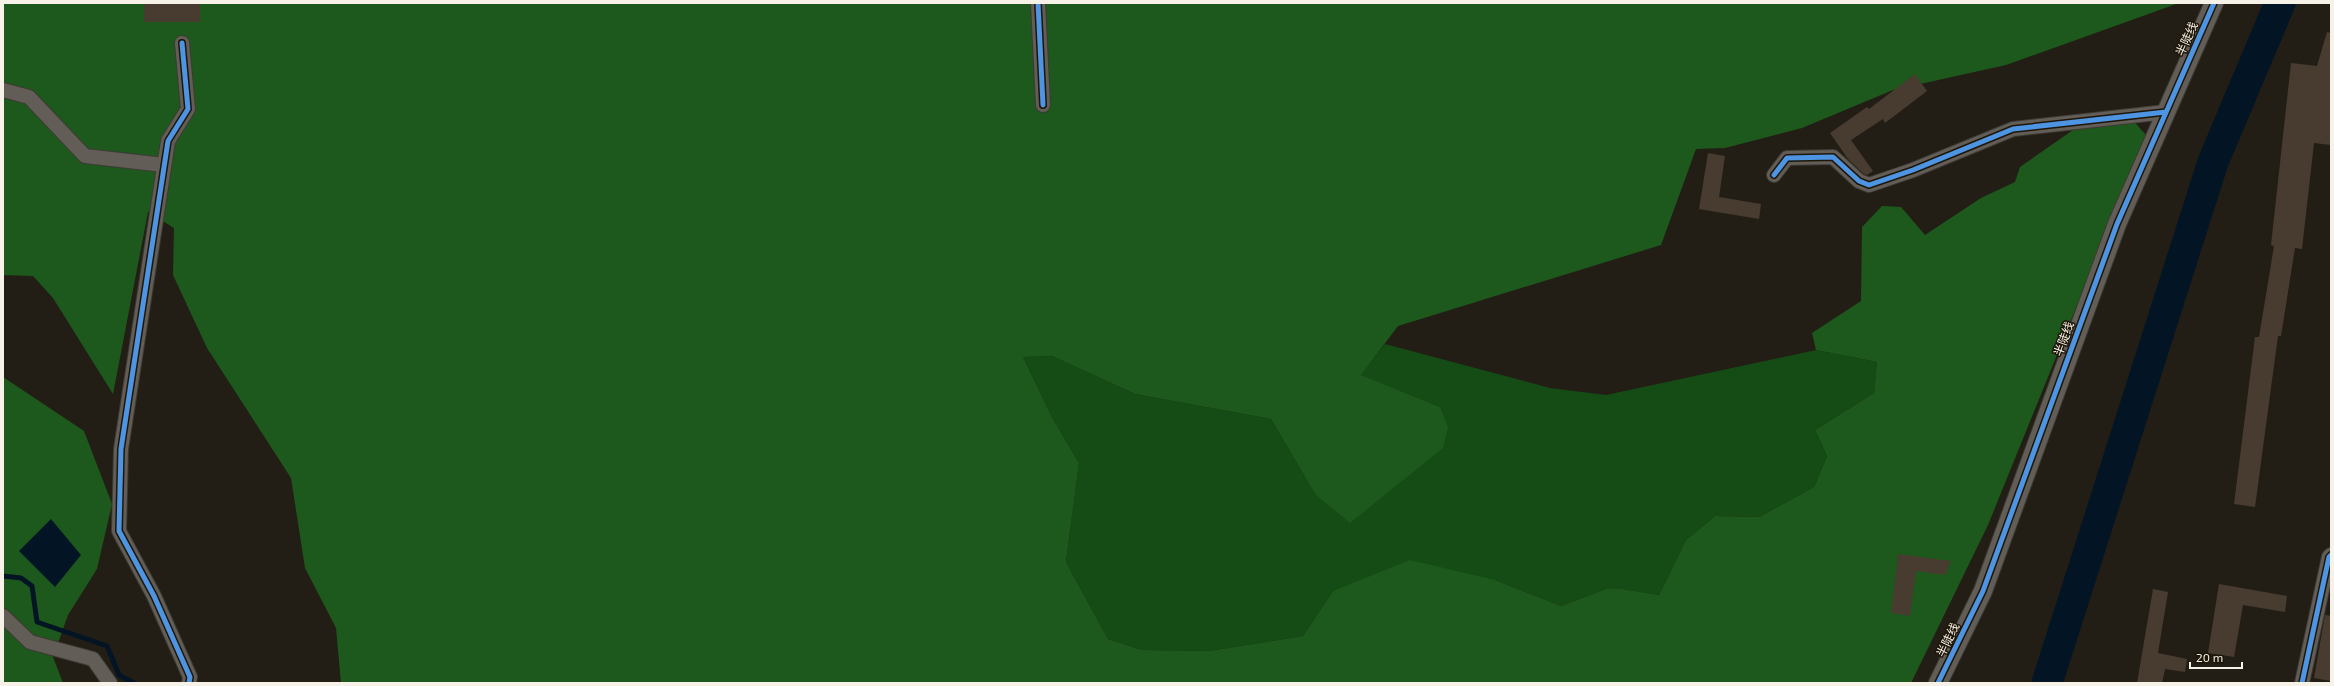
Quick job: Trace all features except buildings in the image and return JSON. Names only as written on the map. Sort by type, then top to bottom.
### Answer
[{"type":"street","points":[[1038,3],[1044,105]]},
{"type":"street","name":"半陡线","points":[[1938,683],[1982,591],[2117,224],[2214,3]]},
{"type":"street","points":[[182,43],[188,109],[168,141],[164,165],[121,449],[119,531],[154,596],[190,677],[189,683]]},
{"type":"street","points":[[3,90],[29,97],[85,156],[164,165]]},
{"type":"street","points":[[1774,175],[1787,158],[1833,157],[1859,181],[1869,185],[1913,170],[2013,129],[2166,112]]},
{"type":"street","points":[[2302,683],[2329,557],[2331,555]]},
{"type":"street","points":[[3,616],[30,642],[93,659],[110,683]]},
{"type":"green space","points":[[3,3],[2179,3],[2006,65],[1893,90],[1802,128],[1725,148],[1696,149],[1661,245],[1398,326],[1361,375],[1440,407],[1448,427],[1443,448],[1350,523],[1315,494],[1271,419],[1135,394],[1052,356],[1023,357],[1053,419],[1079,463],[1066,562],[1108,639],[1142,650],[1209,651],[1303,636],[1333,591],[1410,560],[1495,580],[1561,606],[1606,589],[1622,589],[1659,595],[1686,540],[1715,516],[1759,517],[1814,487],[1827,456],[1815,430],[1874,393],[1877,362],[1816,350],[1812,333],[1861,301],[1862,227],[1882,206],[1901,207],[1925,235],[1981,198],[2015,182],[2020,167],[2073,130],[2129,116],[2146,135],[1988,525],[1911,683],[341,683],[336,628],[305,568],[291,478],[207,348],[173,275],[174,228],[148,212],[113,394],[53,298],[33,276],[3,275]]},
{"type":"green space","points":[[1385,344],[1550,388],[1606,395],[1816,350],[1877,362],[1874,393],[1815,430],[1827,456],[1814,487],[1759,517],[1715,516],[1686,540],[1659,595],[1622,589],[1606,589],[1561,606],[1495,580],[1333,591],[1303,636],[1209,651],[1142,650],[1108,639],[1066,562],[1079,463],[1053,419],[1023,357],[1052,356],[1135,394],[1271,419],[1315,494],[1440,407],[1360,375]]},
{"type":"green space","points":[[3,377],[84,431],[112,504],[97,569],[68,615],[53,657],[63,683],[3,683]]},
{"type":"water","points":[[51,519],[81,555],[55,587],[19,551]]},
{"type":"waterway","points":[[2047,683],[2213,162],[2280,3]]},
{"type":"waterway","points":[[3,576],[21,578],[32,586],[37,622],[107,646],[119,675],[134,683]]},
{"type":"cycle path","points":[[1038,3],[1043,105]]},
{"type":"cycle path","points":[[1938,683],[1983,591],[2117,224],[2214,3]]},
{"type":"cycle path","points":[[182,43],[188,109],[168,141],[121,449],[119,531],[154,596],[190,677],[189,683]]},
{"type":"cycle path","points":[[1774,175],[1787,158],[1833,157],[1859,181],[1869,185],[1913,170],[2013,129],[2166,112]]},
{"type":"cycle path","points":[[2302,683],[2329,557],[2331,555]]}]
